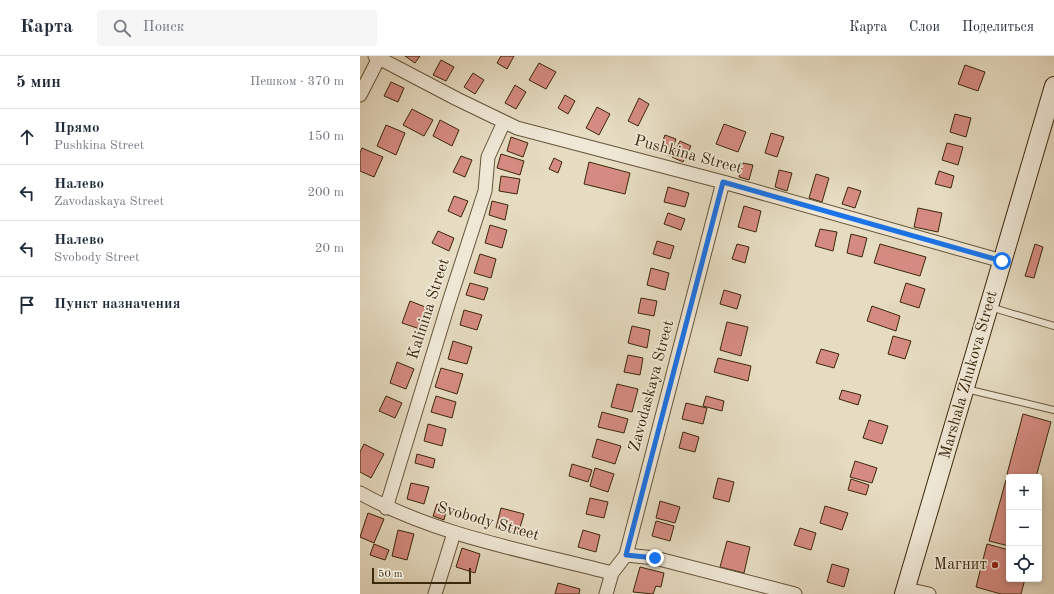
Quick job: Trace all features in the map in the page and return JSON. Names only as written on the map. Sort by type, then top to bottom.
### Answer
[{"type":"main road","name":"Marshala Zhukova Street","points":[[905,591],[988,307],[1051,108],[1054,86]]},
{"type":"street","points":[[360,95],[378,57]]},
{"type":"street","name":"Pushkina Street","points":[[378,57],[517,128],[723,182],[1002,261]]},
{"type":"street","name":"Kalinina Street","points":[[386,508],[449,302],[485,191],[488,157],[504,122]]},
{"type":"street","name":"Zavodaskaya Street","points":[[606,594],[612,573],[626,555],[723,182]]},
{"type":"street","name":"Svobody Street","points":[[360,494],[386,508],[454,533],[612,573]]},
{"type":"street","points":[[435,594],[454,533]]},
{"type":"street","points":[[626,555],[655,558],[796,594]]},
{"type":"street","points":[[905,591],[929,594]]},
{"type":"lane","points":[[988,307],[1054,326]]},
{"type":"lane","points":[[965,389],[1054,410]]},
{"type":"building","points":[[405,56],[420,56],[415,63]]},
{"type":"building","points":[[501,56],[514,56],[507,69],[497,63]]},
{"type":"building","points":[[441,60],[454,67],[446,81],[433,75]]},
{"type":"building","points":[[539,63],[556,72],[546,89],[529,80]]},
{"type":"building","points":[[965,65],[985,72],[978,91],[958,84]]},
{"type":"building","points":[[473,73],[484,80],[475,94],[464,87]]},
{"type":"building","points":[[391,82],[404,88],[398,102],[384,96]]},
{"type":"building","points":[[515,85],[526,92],[516,109],[505,103]]},
{"type":"building","points":[[565,95],[575,101],[568,114],[558,108]]},
{"type":"building","points":[[639,98],[649,104],[638,126],[628,121]]},
{"type":"building","points":[[597,107],[610,114],[599,135],[586,128]]},
{"type":"building","points":[[412,109],[433,120],[424,136],[403,125]]},
{"type":"building","points":[[955,114],[971,118],[966,137],[950,132]]},
{"type":"building","points":[[440,120],[459,130],[452,146],[433,136]]},
{"type":"building","points":[[724,124],[746,132],[738,152],[716,144]]},
{"type":"building","points":[[386,125],[405,133],[396,155],[377,146]]},
{"type":"building","points":[[771,133],[784,137],[777,157],[765,153]]},
{"type":"building","points":[[665,135],[676,139],[670,156],[659,151]]},
{"type":"building","points":[[511,137],[528,143],[523,157],[507,151]]},
{"type":"building","points":[[680,141],[691,146],[683,162],[672,157]]},
{"type":"building","points":[[947,143],[963,147],[958,165],[942,160]]},
{"type":"building","points":[[362,148],[383,157],[374,177],[360,171],[360,153]]},
{"type":"building","points":[[501,154],[524,161],[520,175],[497,168]]},
{"type":"building","points":[[461,156],[472,160],[465,177],[453,172]]},
{"type":"building","points":[[554,158],[562,162],[558,173],[549,169]]},
{"type":"building","points":[[589,162],[630,173],[625,194],[584,184]]},
{"type":"building","points":[[743,163],[753,165],[749,180],[739,177]]},
{"type":"building","points":[[779,170],[792,173],[787,191],[775,187]]},
{"type":"building","points":[[939,171],[954,176],[951,188],[935,184]]},
{"type":"building","points":[[816,174],[829,178],[822,202],[809,198]]},
{"type":"building","points":[[501,176],[520,179],[517,194],[499,191]]},
{"type":"building","points":[[668,187],[689,193],[685,207],[664,202]]},
{"type":"building","points":[[848,187],[861,191],[855,208],[842,204]]},
{"type":"building","points":[[454,196],[468,201],[461,217],[448,211]]},
{"type":"building","points":[[492,201],[508,205],[505,220],[489,215]]},
{"type":"building","points":[[744,206],[761,211],[756,232],[738,227]]},
{"type":"building","points":[[918,208],[942,213],[938,232],[914,227]]},
{"type":"building","points":[[668,213],[685,219],[681,230],[664,224]]},
{"type":"building","points":[[490,225],[507,230],[502,248],[485,243]]},
{"type":"building","points":[[820,229],[837,232],[833,251],[815,246]]},
{"type":"building","points":[[438,231],[454,238],[449,251],[432,243]]},
{"type":"building","points":[[851,234],[867,238],[862,257],[847,253]]},
{"type":"building","points":[[657,241],[674,246],[670,259],[653,254]]},
{"type":"building","points":[[737,244],[749,247],[745,263],[732,259]]},
{"type":"building","points":[[880,244],[926,257],[920,276],[874,263]]},
{"type":"building","points":[[1035,244],[1043,247],[1034,278],[1025,276]]},
{"type":"building","points":[[480,254],[496,259],[491,278],[474,273]]},
{"type":"building","points":[[651,268],[669,273],[665,290],[647,285]]},
{"type":"building","points":[[470,283],[488,288],[484,300],[466,295]]},
{"type":"building","points":[[906,283],[925,289],[919,308],[900,302]]},
{"type":"building","points":[[724,290],[741,295],[737,309],[720,304]]},
{"type":"building","points":[[641,298],[657,301],[654,316],[638,313]]},
{"type":"building","points":[[410,301],[433,310],[426,331],[402,323]]},
{"type":"building","points":[[872,306],[900,316],[896,331],[867,321]]},
{"type":"building","points":[[464,310],[482,315],[477,330],[460,325]]},
{"type":"building","points":[[727,322],[748,327],[741,356],[720,350]]},
{"type":"building","points":[[632,326],[650,330],[647,348],[628,343]]},
{"type":"building","points":[[893,336],[911,341],[905,359],[888,354]]},
{"type":"building","points":[[453,341],[472,347],[467,364],[448,359]]},
{"type":"building","points":[[821,349],[839,354],[834,368],[816,363]]},
{"type":"building","points":[[628,355],[643,358],[640,375],[624,372]]},
{"type":"building","points":[[718,358],[751,366],[748,381],[714,372]]},
{"type":"building","points":[[397,362],[414,369],[406,389],[390,383]]},
{"type":"building","points":[[441,368],[463,374],[457,394],[435,387]]},
{"type":"building","points":[[617,384],[638,389],[632,412],[611,407]]},
{"type":"building","points":[[842,390],[861,395],[858,405],[839,399]]},
{"type":"building","points":[[386,396],[402,403],[395,418],[379,411]]},
{"type":"building","points":[[436,396],[456,402],[452,418],[431,412]]},
{"type":"building","points":[[706,396],[724,401],[722,411],[703,406]]},
{"type":"building","points":[[686,403],[707,408],[703,424],[682,419]]},
{"type":"building","points":[[602,412],[628,419],[624,433],[598,427]]},
{"type":"building","points":[[1023,414],[1051,422],[1037,474],[1007,474]]},
{"type":"building","points":[[869,420],[888,426],[882,444],[863,438]]},
{"type":"building","points":[[428,424],[446,429],[442,446],[424,441]]},
{"type":"building","points":[[683,432],[699,437],[695,452],[679,448]]},
{"type":"building","points":[[597,439],[621,446],[615,464],[592,457]]},
{"type":"building","points":[[364,444],[384,454],[371,478],[360,472],[360,452]]},
{"type":"building","points":[[417,454],[435,459],[433,468],[415,463]]},
{"type":"building","points":[[855,461],[877,468],[872,483],[850,477]]},
{"type":"building","points":[[572,464],[592,470],[588,482],[569,476]]},
{"type":"building","points":[[595,468],[614,474],[608,492],[590,486]]},
{"type":"building","points":[[718,478],[734,482],[729,502],[713,498]]},
{"type":"building","points":[[851,479],[869,485],[866,495],[848,490]]},
{"type":"building","points":[[1006,480],[1006,545],[989,541]]},
{"type":"building","points":[[411,483],[429,487],[424,504],[407,499]]},
{"type":"building","points":[[590,498],[608,502],[604,518],[586,514]]},
{"type":"building","points":[[660,501],[680,507],[675,523],[656,518]]},
{"type":"building","points":[[437,504],[447,507],[444,520],[433,516]]},
{"type":"building","points":[[825,506],[848,513],[842,530],[820,523]]},
{"type":"building","points":[[501,508],[524,514],[518,534],[496,528]]},
{"type":"building","points":[[368,513],[384,519],[374,543],[360,537]]},
{"type":"building","points":[[656,521],[674,526],[670,541],[652,536]]},
{"type":"building","points":[[800,528],[816,533],[811,550],[794,545]]},
{"type":"building","points":[[398,530],[414,534],[407,560],[392,556]]},
{"type":"building","points":[[583,530],[600,535],[596,552],[578,547]]},
{"type":"building","points":[[727,541],[750,547],[744,573],[720,567]]},
{"type":"building","points":[[374,544],[389,550],[385,560],[370,555]]},
{"type":"building","name":"Магнит","points":[[987,544],[1006,549],[1006,582],[1024,582],[1021,594],[1001,594],[976,587]]},
{"type":"building","points":[[462,548],[480,554],[475,573],[456,567]]},
{"type":"building","points":[[832,564],[849,569],[844,587],[827,582]]},
{"type":"building","points":[[640,567],[664,573],[661,587],[656,586],[653,594],[633,592]]},
{"type":"building","points":[[558,583],[580,589],[579,594],[555,594]]},
{"type":"place","name":"Магнит","points":[[995,565]]},
{"type":"route","points":[[655,558],[626,555],[723,182],[1002,261]]}]
